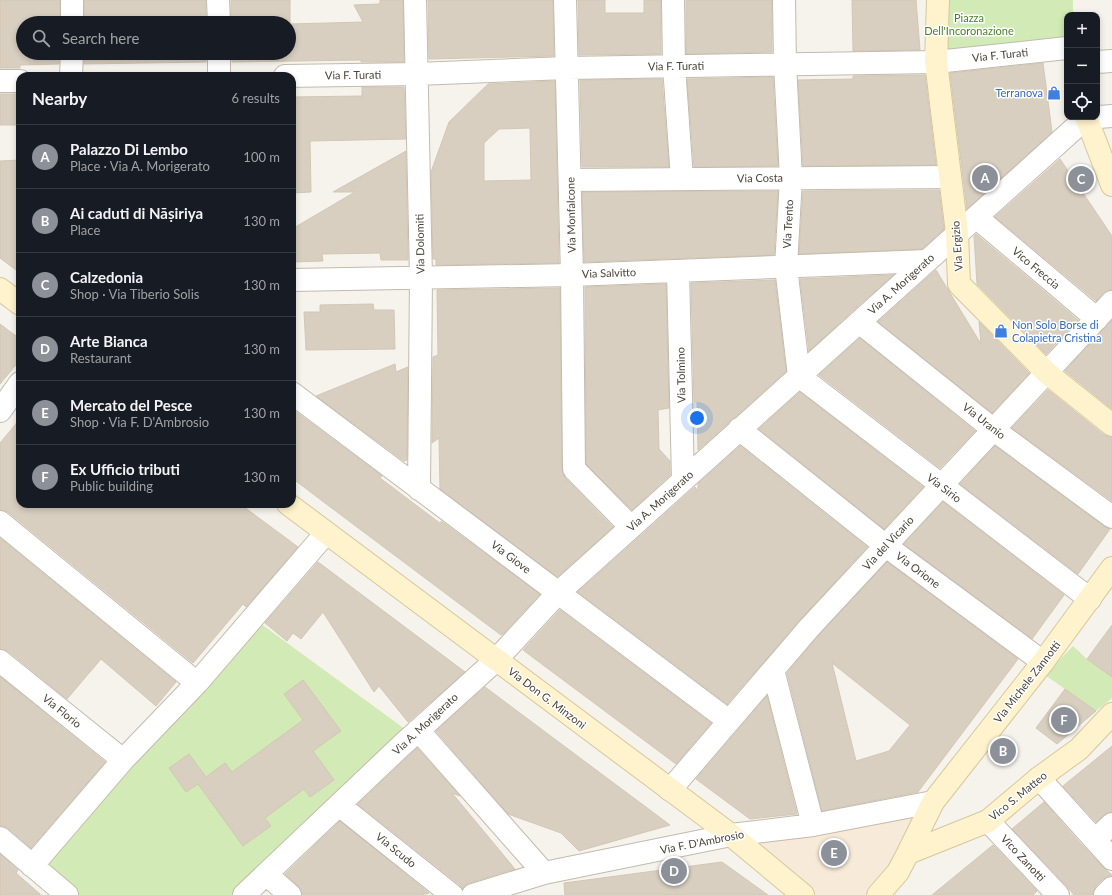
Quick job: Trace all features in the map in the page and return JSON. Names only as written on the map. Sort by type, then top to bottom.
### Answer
[{"type":"street","points":[[72,0],[72,16]]},
{"type":"street","points":[[218,0],[219,16]]},
{"type":"street","name":"Via Dolomiti","points":[[415,0],[421,278],[419,489]]},
{"type":"street","name":"Via Monfalcone","points":[[565,0],[572,275],[574,469],[631,527]]},
{"type":"street","points":[[673,0],[674,66],[682,179]]},
{"type":"street","name":"Via Trento","points":[[784,0],[785,64],[791,178],[786,266],[799,376]]},
{"type":"street","name":"Via Ergizio","points":[[938,0],[936,62],[958,233],[959,284],[1046,373],[1112,425]]},
{"type":"street","name":"Via F. Turati","points":[[296,76],[417,74],[567,68],[936,62],[1064,48]]},
{"type":"street","points":[[71,72],[72,60]]},
{"type":"street","points":[[219,60],[219,72]]},
{"type":"street","points":[[1100,62],[1112,61]]},
{"type":"street","points":[[0,81],[16,81]]},
{"type":"street","points":[[1100,117],[1112,116]]},
{"type":"street","name":"Via A. Morigerato","points":[[244,895],[418,730],[496,660],[558,592],[1084,120]]},
{"type":"street","points":[[1087,120],[1112,185]]},
{"type":"street","name":"Via Costa","points":[[570,180],[950,177]]},
{"type":"street","name":"Vico Freccia","points":[[976,217],[1097,319]]},
{"type":"street","name":"Via Salvitto","points":[[296,280],[572,275],[927,261]]},
{"type":"street","name":"Via Tolmino","points":[[678,271],[683,480]]},
{"type":"street","points":[[0,289],[16,301]]},
{"type":"street","name":"Via del Vicario","points":[[670,790],[809,628],[1112,302]]},
{"type":"street","name":"Via Uranio","points":[[859,322],[994,430],[1112,517]]},
{"type":"street","name":"Via Sirio","points":[[799,376],[1090,599]]},
{"type":"street","points":[[0,411],[16,389]]},
{"type":"street","name":"Via Giove","points":[[296,396],[729,721]]},
{"type":"street","name":"Via Orione","points":[[739,429],[886,546],[1043,662]]},
{"type":"street","name":"Via Don G. Minzoni","points":[[293,508],[731,835],[803,895]]},
{"type":"street","points":[[0,522],[197,683]]},
{"type":"street","points":[[32,866],[123,760],[197,683],[326,533]]},
{"type":"street","name":"Via Michele Zannotti","points":[[878,895],[898,872],[933,802],[1043,662],[1112,568]]},
{"type":"street","name":"Via Florio","points":[[0,661],[123,760]]},
{"type":"street","points":[[773,670],[813,825]]},
{"type":"street","name":"Vico S. Matteo","points":[[908,853],[988,821],[1039,778],[1079,749],[1112,714]]},
{"type":"street","points":[[418,730],[544,873]]},
{"type":"street","points":[[1039,778],[1112,859]]},
{"type":"street","name":"Via F. D'Ambrosio","points":[[473,895],[544,873],[731,835],[813,825],[933,802]]},
{"type":"street","name":"Via Scudo","points":[[339,805],[452,895]]},
{"type":"street","name":"Vico Zanotti","points":[[988,821],[1058,895]]},
{"type":"street","points":[[1095,840],[1112,824]]},
{"type":"street","points":[[0,838],[67,895]]},
{"type":"street","points":[[266,874],[290,895]]},
{"type":"street","points":[[1105,895],[1112,888]]},
{"type":"shaded area","points":[[922,816],[872,895],[812,895],[748,838],[829,829]]},
{"type":"green space","name":"Piazza Dell'Incoronazione","points":[[944,0],[1073,0],[1073,12],[1064,12],[1064,41],[943,50]]},
{"type":"green space","points":[[257,621],[409,732],[260,866],[232,895],[74,895],[39,866]]},
{"type":"green space","points":[[1073,646],[1087,659],[1112,677],[1112,698],[1096,711],[1045,675]]},
{"type":"building","points":[[0,0],[60,0],[60,16],[16,16],[16,60],[59,60],[59,64],[20,65],[20,68],[0,68]]},
{"type":"building","points":[[84,0],[206,0],[206,16],[84,16]]},
{"type":"building","points":[[231,0],[290,0],[290,16],[231,16]]},
{"type":"building","points":[[380,0],[403,0],[404,62],[361,62],[361,60],[232,62],[232,60],[296,60],[296,24],[363,22],[354,5],[380,4]]},
{"type":"building","points":[[428,0],[553,0],[554,56],[429,59]]},
{"type":"building","points":[[578,0],[605,0],[605,13],[644,13],[644,0],[661,0],[661,54],[579,55]]},
{"type":"building","points":[[686,0],[772,0],[772,52],[686,54]]},
{"type":"building","points":[[852,0],[916,0],[920,50],[853,51]]},
{"type":"building","points":[[84,60],[206,60],[206,62],[84,64]]},
{"type":"building","points":[[1043,63],[1052,132],[967,209],[950,73]]},
{"type":"building","points":[[925,75],[936,165],[803,166],[798,80],[853,79],[853,76]]},
{"type":"building","points":[[773,77],[778,166],[694,167],[687,79]]},
{"type":"building","points":[[662,79],[669,167],[582,167],[580,80]]},
{"type":"building","points":[[555,81],[559,263],[436,265],[436,259],[433,259],[431,172],[449,122],[488,84]],"holes":[[[530,128],[531,180],[484,181],[484,143],[499,129]]]},
{"type":"building","points":[[362,87],[404,87],[406,139],[310,141],[311,192],[296,193],[296,97],[362,96]]},
{"type":"building","points":[[0,94],[16,94],[16,125],[0,125]]},
{"type":"building","points":[[406,151],[408,260],[381,260],[380,253],[322,254],[323,261],[296,262],[296,227],[355,192],[333,192]]},
{"type":"building","points":[[1060,159],[1112,236],[1112,290],[1108,290],[1103,293],[1096,301],[995,217]]},
{"type":"building","points":[[16,160],[16,270],[0,258],[0,161]]},
{"type":"building","points":[[939,190],[944,229],[922,249],[799,254],[803,191]]},
{"type":"building","points":[[778,191],[774,255],[584,262],[582,192]]},
{"type":"building","points":[[976,234],[1078,320],[1046,354],[977,284],[974,236]]},
{"type":"building","points":[[936,270],[981,344],[979,322],[1029,373],[992,413],[878,322]]},
{"type":"building","points":[[893,275],[849,314],[809,351],[800,279]]},
{"type":"building","points":[[775,280],[786,371],[698,450],[697,401],[694,402],[691,283]]},
{"type":"building","points":[[666,284],[669,408],[658,410],[659,449],[670,461],[670,475],[632,510],[586,464],[585,287]]},
{"type":"building","points":[[560,288],[562,470],[565,478],[613,527],[557,577],[440,489],[439,438],[432,443],[433,357],[438,355],[437,290]]},
{"type":"building","points":[[373,304],[374,310],[394,310],[395,349],[306,350],[304,312],[320,312],[320,305]]},
{"type":"building","points":[[1112,320],[1112,409],[1065,371]]},
{"type":"building","points":[[0,324],[16,336],[16,365],[0,384]]},
{"type":"building","points":[[860,338],[975,431],[940,468],[819,375]]},
{"type":"building","points":[[395,364],[396,372],[408,367],[407,460],[404,461],[316,396]]},
{"type":"building","points":[[1048,390],[1104,435],[1112,437],[1112,501],[1012,428]]},
{"type":"building","points":[[800,392],[923,487],[884,529],[759,429]]},
{"type":"building","points":[[296,412],[382,476],[380,478],[441,524],[441,521],[540,594],[501,635],[296,481]]},
{"type":"building","points":[[16,424],[16,508],[245,508],[298,547],[246,607],[243,604],[193,663],[8,512],[0,510],[0,443]]},
{"type":"building","points":[[740,446],[867,547],[800,620],[727,704],[578,592],[695,487],[698,491],[698,484]]},
{"type":"building","points":[[995,446],[1105,527],[1110,529],[1078,574],[960,484]]},
{"type":"building","points":[[943,502],[1064,595],[1032,639],[904,544]]},
{"type":"building","points":[[0,538],[176,682],[156,706],[101,659],[67,699],[8,651],[0,649]]},
{"type":"building","points":[[318,562],[465,672],[408,722],[379,686],[374,692],[323,612],[301,639],[293,633],[287,641],[265,623]]},
{"type":"building","points":[[887,562],[1018,659],[918,792],[822,811],[787,673],[818,636]],"holes":[[[832,663],[910,725],[889,751],[856,761]]]},
{"type":"building","points":[[560,610],[711,723],[676,764],[523,650]]},
{"type":"building","points":[[1112,625],[1112,677],[1087,659]]},
{"type":"building","points":[[0,677],[105,762],[31,848],[8,828],[0,826]]},
{"type":"building","points":[[303,680],[341,731],[313,751],[334,780],[310,797],[304,789],[265,818],[271,826],[243,846],[198,784],[186,792],[169,768],[189,754],[206,777],[225,763],[232,772],[303,720],[284,694]]},
{"type":"building","points":[[485,687],[670,825],[579,851],[561,833],[508,814],[436,731]]},
{"type":"building","points":[[1065,689],[1096,711],[1057,744],[1036,728]]},
{"type":"building","points":[[767,696],[797,814],[750,819],[696,779]]},
{"type":"building","points":[[1112,746],[1112,812],[1104,815],[1096,822],[1063,786]]},
{"type":"building","points":[[417,748],[460,796],[452,793],[515,869],[469,883],[464,886],[463,889],[459,884],[358,804]]},
{"type":"building","points":[[1044,802],[1080,843],[1112,875],[1103,879],[1096,886],[1093,891],[1093,895],[1074,895],[1012,829]]},
{"type":"building","points":[[340,821],[429,893],[421,895],[302,895],[302,891],[298,886],[285,874]]},
{"type":"building","points":[[993,845],[1037,891],[1033,895],[932,895]]},
{"type":"building","points":[[0,854],[18,870],[16,873],[41,895],[0,895]]},
{"type":"building","points":[[722,862],[768,895],[565,895],[564,883]]},
{"type":"place","name":"Terranova","points":[[1054,93]]},
{"type":"place","name":"Palazzo Di Lembo","points":[[985,178]]},
{"type":"place","name":"Calzedonia","points":[[1081,179]]},
{"type":"place","name":"Non Solo Borse di Colapietra Cristina","points":[[1001,331]]},
{"type":"place","name":"Ex Ufficio tributi","points":[[1064,720]]},
{"type":"place","name":"Ai caduti di Nāṣiriya","points":[[1003,751]]},
{"type":"place","name":"Mercato del Pesce","points":[[834,853]]},
{"type":"place","name":"Arte Bianca","points":[[674,871]]}]
